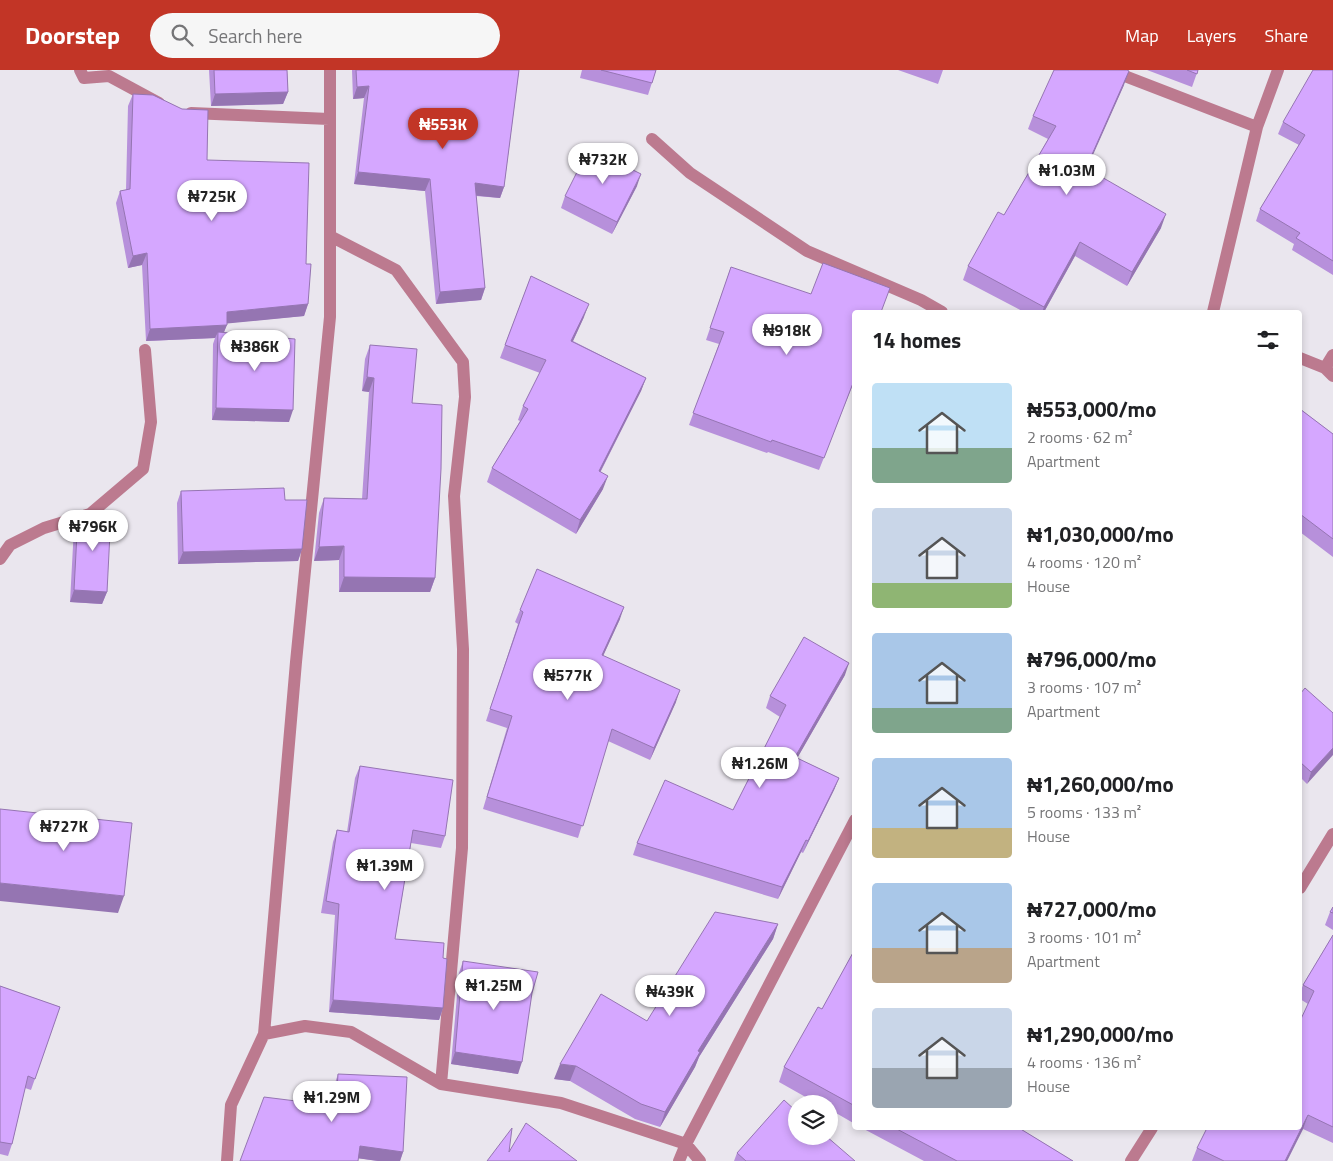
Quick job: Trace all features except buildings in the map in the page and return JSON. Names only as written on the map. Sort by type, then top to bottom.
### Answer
[{"type":"street","points":[[80,70],[84,78],[109,76],[174,111],[329,119]]},
{"type":"street","points":[[227,1161],[230,1105],[264,1034],[296,662],[330,317],[330,70]]},
{"type":"street","points":[[1109,70],[1258,126]]},
{"type":"street","points":[[1213,310],[1258,126],[1278,70]]},
{"type":"street","points":[[652,139],[690,173],[807,252],[921,300],[938,310]]},
{"type":"street","points":[[330,236],[396,270],[463,362],[465,397],[454,496],[463,649],[462,848],[441,1084]]},
{"type":"street","points":[[0,558],[10,545],[44,528],[90,514],[143,469],[150,422],[145,350]]},
{"type":"street","points":[[1302,359],[1329,372],[1333,355]]},
{"type":"street","points":[[679,1161],[686,1144],[852,826]]},
{"type":"street","points":[[1302,885],[1333,834]]},
{"type":"street","points":[[264,1034],[305,1026],[350,1032],[441,1084],[561,1104],[686,1144],[700,1161]]},
{"type":"street","points":[[1131,1161],[1151,1130]]}]
